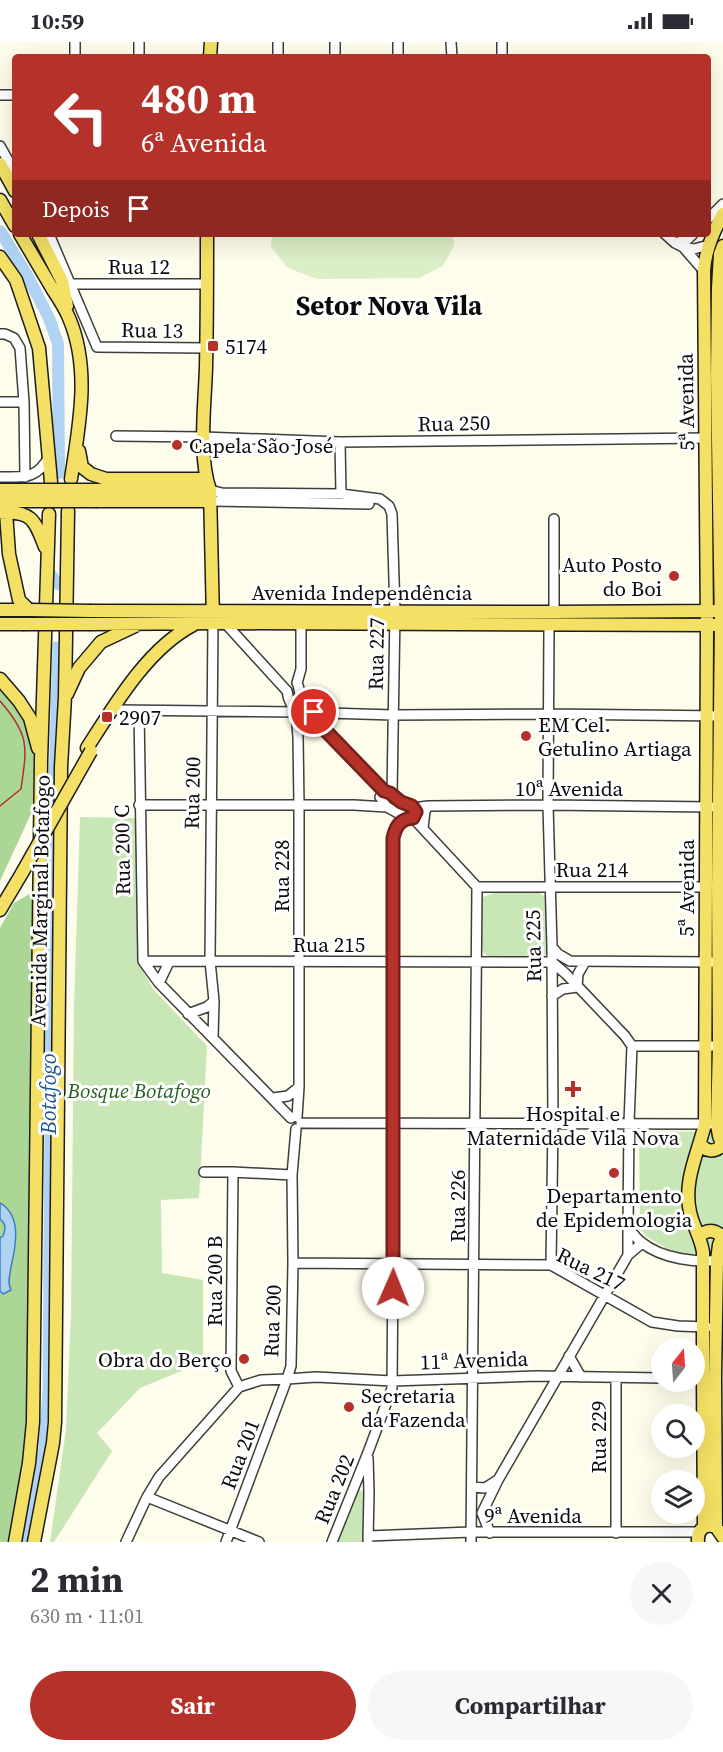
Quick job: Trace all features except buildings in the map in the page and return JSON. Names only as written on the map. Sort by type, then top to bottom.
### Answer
[{"type":"main road","points":[[7,160],[12,179]]},
{"type":"main road","points":[[0,200],[12,221]]},
{"type":"main road","name":"5ª Avenida","points":[[722,1146],[715,1124],[705,1046],[705,962],[716,887],[721,807],[722,611],[715,376],[704,271],[709,245],[723,214]]},
{"type":"main road","points":[[22,237],[69,316]]},
{"type":"main road","points":[[40,237],[62,281],[69,316],[77,338],[82,373],[71,479]]},
{"type":"main road","name":"Rua 200","points":[[207,237],[203,437],[205,487],[217,619]]},
{"type":"main road","points":[[709,245],[723,240]]},
{"type":"main road","name":"5ª Avenida","points":[[712,1535],[710,1327],[702,1244],[690,1213],[688,1192],[691,1171],[700,1143],[715,1124],[721,1046],[721,962],[716,887],[706,861],[706,438],[715,376],[720,254],[723,246]]},
{"type":"main road","points":[[0,257],[16,280],[39,348],[51,483]]},
{"type":"main road","points":[[77,435],[82,467],[98,477],[205,487]]},
{"type":"main road","points":[[0,490],[25,489],[97,496],[205,487]]},
{"type":"main road","points":[[2,508],[25,489]]},
{"type":"main road","points":[[2,508],[24,513],[35,523],[48,554]]},
{"type":"main road","points":[[2,508],[19,600],[30,610]]},
{"type":"main road","name":"Avenida Marginal Botafogo","points":[[34,1542],[55,1422],[60,767],[65,697],[68,512]]},
{"type":"main road","name":"Avenida Marginal Botafogo","points":[[15,1542],[29,1463],[33,1422],[41,760],[49,514]]},
{"type":"main road","name":"Avenida Independência","points":[[0,610],[91,611],[301,624],[554,612],[722,611]]},
{"type":"main road","name":"Avenida Independência","points":[[217,619],[395,618],[549,626],[722,625]]},
{"type":"main road","points":[[0,624],[196,624],[217,619]]},
{"type":"main road","points":[[89,750],[148,669],[179,640],[217,619]]},
{"type":"main road","points":[[65,697],[79,668],[101,642],[140,624]]},
{"type":"main road","points":[[165,624],[172,638]]},
{"type":"main road","points":[[0,910],[20,870],[126,689],[142,668],[172,638],[196,624]]},
{"type":"main road","points":[[0,679],[30,718],[41,760]]},
{"type":"main road","points":[[0,895],[20,870]]},
{"type":"main road","points":[[700,1143],[710,1151],[722,1146]]},
{"type":"main road","points":[[699,1237],[710,1230],[722,1236]]},
{"type":"main road","name":"5ª Avenida","points":[[710,1327],[722,1236]]},
{"type":"street","points":[[0,146],[7,160]]},
{"type":"street","points":[[711,216],[723,204]]},
{"type":"street","points":[[50,237],[71,284]]},
{"type":"street","points":[[669,237],[704,271]]},
{"type":"street","points":[[679,245],[690,237]]},
{"type":"street","points":[[679,245],[694,249],[709,245]]},
{"type":"street","name":"Rua 12","points":[[71,284],[207,284]]},
{"type":"street","name":"Rua 13","points":[[71,284],[97,347],[206,348]]},
{"type":"street","points":[[0,334],[14,338],[20,348],[24,402],[25,489]]},
{"type":"street","points":[[0,402],[24,402]]},
{"type":"street","name":"Rua 250","points":[[116,436],[340,442],[706,438]]},
{"type":"street","points":[[205,487],[222,493],[341,494],[340,442]]},
{"type":"street","points":[[25,489],[49,457]]},
{"type":"street","points":[[0,477],[25,489]]},
{"type":"street","points":[[205,487],[369,504]]},
{"type":"street","name":"Rua 227","points":[[341,494],[380,500],[389,506],[392,514],[395,618],[393,715],[385,794]]},
{"type":"street","points":[[554,519],[554,612]]},
{"type":"street","points":[[217,619],[287,691],[288,698],[296,712],[312,725],[323,728],[385,794],[401,802],[477,887]]},
{"type":"street","name":"Rua 200","points":[[213,1038],[210,961],[211,805],[212,711],[217,619]]},
{"type":"street","points":[[301,624],[301,669],[297,682],[300,686],[302,702],[324,721],[323,728]]},
{"type":"street","name":"Rua 225","points":[[549,626],[545,888],[550,898],[552,947],[551,1265]]},
{"type":"street","points":[[287,691],[291,684],[297,682]]},
{"type":"street","points":[[117,710],[393,715],[722,716]]},
{"type":"street","name":"Rua 200 C","points":[[139,711],[142,961]]},
{"type":"street","name":"Rua 228","points":[[296,712],[299,806],[296,1122]]},
{"type":"street","points":[[298,737],[312,725]]},
{"type":"street","points":[[354,805],[371,802],[385,794]]},
{"type":"street","points":[[385,794],[387,807]]},
{"type":"street","points":[[139,805],[354,805],[387,807],[411,815]]},
{"type":"street","points":[[423,828],[425,811],[428,806]]},
{"type":"street","name":"10ª Avenida","points":[[411,815],[428,806],[721,807]]},
{"type":"street","points":[[392,1381],[393,838],[398,824],[411,815]]},
{"type":"street","name":"Rua 214","points":[[477,887],[716,887]]},
{"type":"street","name":"Rua 226","points":[[471,1537],[475,1123],[480,962],[475,951],[477,887]]},
{"type":"street","points":[[552,947],[563,958],[570,961],[721,962]]},
{"type":"street","points":[[142,961],[188,1014],[296,1122],[715,1124]]},
{"type":"street","name":"Rua 215","points":[[142,961],[552,962]]},
{"type":"street","points":[[159,983],[169,962]]},
{"type":"street","points":[[552,962],[566,974],[632,1046],[628,1123],[628,1255]]},
{"type":"street","points":[[577,987],[578,974],[585,962]]},
{"type":"street","points":[[552,996],[563,989],[577,987]]},
{"type":"street","points":[[188,1014],[207,1007],[213,1001]]},
{"type":"street","points":[[632,1046],[721,1046]]},
{"type":"street","points":[[273,1098],[288,1096],[298,1087]]},
{"type":"street","name":"Rua 200","points":[[239,1387],[261,1380],[287,1379],[291,1366],[292,1174],[296,1122]]},
{"type":"street","points":[[204,1172],[292,1174]]},
{"type":"street","name":"Rua 200 B","points":[[233,1172],[231,1371],[239,1387]]},
{"type":"street","points":[[628,1228],[642,1243],[664,1255],[720,1260]]},
{"type":"street","points":[[490,1533],[482,1513],[488,1499],[628,1255],[642,1243]]},
{"type":"street","name":"Rua 217","points":[[293,1263],[551,1265],[652,1322],[710,1327]]},
{"type":"street","points":[[568,1356],[581,1377]]},
{"type":"street","points":[[537,1376],[547,1395]]},
{"type":"street","name":"11ª Avenida","points":[[287,1379],[316,1377],[392,1381],[537,1376],[651,1378]]},
{"type":"street","name":"Rua 229","points":[[616,1378],[616,1533]]},
{"type":"street","name":"Rua 201","points":[[226,1542],[287,1379]]},
{"type":"street","name":"Rua 202","points":[[332,1542],[392,1388],[392,1381]]},
{"type":"street","points":[[126,1542],[159,1477],[239,1387]]},
{"type":"street","points":[[367,1455],[368,1539]]},
{"type":"street","points":[[472,1487],[485,1488],[498,1480]]},
{"type":"street","points":[[355,1486],[369,1492]]},
{"type":"street","points":[[147,1497],[260,1542]]},
{"type":"street","points":[[472,1499],[488,1499]]},
{"type":"street","name":"9ª Avenida","points":[[368,1539],[471,1537],[490,1533],[712,1535]]},
{"type":"green space","points":[[272,237],[454,237],[454,245],[443,266],[419,278],[317,279],[288,268],[271,247]]},
{"type":"green space","points":[[0,684],[30,718],[41,760],[35,805],[0,881]]},
{"type":"green space","name":"Bosque Botafogo","points":[[80,817],[137,818],[138,962],[153,989],[207,1046],[199,1198],[161,1200],[162,1273],[203,1280],[203,1362],[140,1388],[97,1433],[112,1451],[54,1542],[50,1542],[66,1430],[71,1314],[74,1007]]},
{"type":"green space","name":"Bosque Botafogo","points":[[41,887],[26,1451],[11,1542],[0,1542],[0,928],[14,903]]},
{"type":"green space","points":[[494,893],[540,893],[546,898],[548,947],[544,955],[539,958],[491,957],[484,953],[480,945],[480,903],[483,897]]},
{"type":"green space","points":[[723,1131],[723,1255],[676,1254],[647,1237],[640,1229],[639,1132]]},
{"type":"green space","points":[[356,1489],[366,1492],[363,1542],[335,1542]]},
{"type":"water","points":[[0,1203],[12,1215],[16,1232],[9,1279],[11,1290],[3,1294],[0,1291],[0,1238],[5,1228],[0,1219]]},
{"type":"waterway","points":[[0,231],[27,275],[49,318],[58,344],[59,473]]},
{"type":"waterway","points":[[47,570],[58,584]]},
{"type":"waterway","name":"Botafogo","points":[[25,1542],[42,1448],[46,1390],[50,855],[56,645]]},
{"type":"tram line","points":[[0,701],[17,723],[25,752],[21,789],[0,806]]},
{"type":"place","name":"5174","points":[[213,346]]},
{"type":"place","name":"Capela São José","points":[[177,445]]},
{"type":"place","name":"Auto Posto do Boi","points":[[674,576]]},
{"type":"place","name":"2907","points":[[107,717]]},
{"type":"place","name":"EM Cel. Getulino Artiaga","points":[[526,736]]},
{"type":"place","name":"Hospital e Maternidade Vila Nova","points":[[573,1089]]},
{"type":"place","name":"Departamento de Epidemologia","points":[[614,1173]]},
{"type":"place","name":"Obra do Berço","points":[[244,1359]]},
{"type":"place","name":"Secretaria da Fazenda","points":[[349,1407]]},
{"type":"district","name":"Setor Nova Vila","points":[[389,305]]},
{"type":"route","points":[[314,712],[324,721],[323,728],[384,791],[412,806],[416,812],[413,818],[406,818],[398,824],[393,838],[393,1288]]}]
